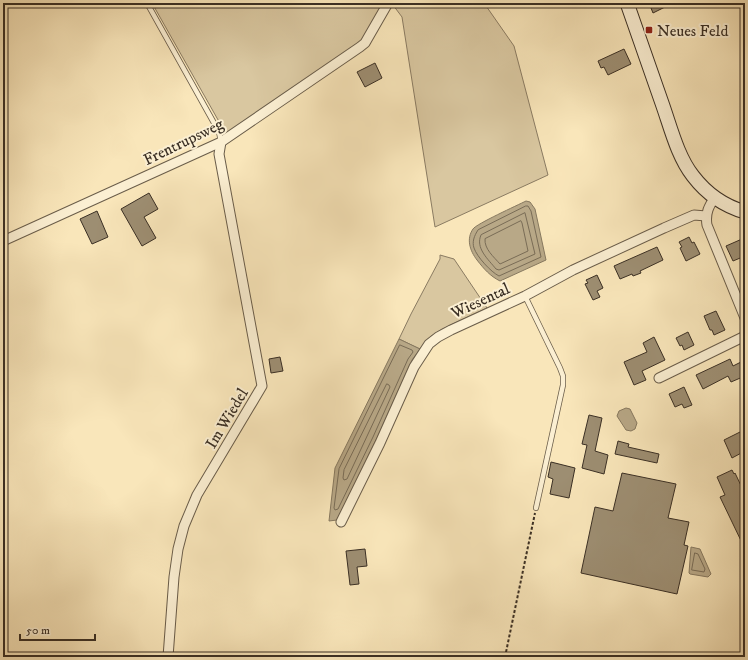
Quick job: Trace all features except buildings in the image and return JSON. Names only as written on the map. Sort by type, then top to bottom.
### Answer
[{"type":"main road","points":[[627,3],[682,158],[693,176],[707,191],[726,204],[745,212]]},
{"type":"street","name":"Frentrupsweg","points":[[3,241],[221,142],[365,43],[388,3]]},
{"type":"street","name":"Im Wiedel","points":[[168,657],[174,577],[178,550],[184,526],[198,495],[262,386],[219,154],[221,142]]},
{"type":"street","points":[[715,197],[709,206],[706,216],[707,225],[745,318]]},
{"type":"street","name":"Wiesental","points":[[341,522],[380,443],[414,367],[430,344],[438,337],[525,296],[573,270],[694,215],[706,216]]},
{"type":"street","points":[[659,378],[745,336]]},
{"type":"lane","points":[[148,3],[219,132],[221,142]]},
{"type":"lane","points":[[525,296],[563,376],[563,385],[536,508]]},
{"type":"path","points":[[505,657],[536,508]]},
{"type":"shaded area","points":[[152,3],[384,3],[363,40],[226,134]]},
{"type":"shaded area","points":[[394,3],[484,3],[514,46],[548,175],[435,227],[402,17],[393,5]]},
{"type":"shaded area","points":[[440,255],[454,259],[487,308],[442,329],[430,337],[420,349],[399,339],[440,259]]},
{"type":"water","points":[[526,201],[530,202],[535,209],[546,260],[500,281],[487,272],[475,256],[469,241],[471,233],[473,229],[481,223]]},
{"type":"water","points":[[399,339],[420,349],[412,360],[377,438],[337,520],[329,521],[335,468]]},
{"type":"water","points":[[626,408],[630,409],[637,423],[635,429],[631,431],[626,430],[617,416],[619,411]]},
{"type":"water","points":[[691,547],[700,549],[711,574],[708,577],[689,573]]},
{"type":"place","name":"Neues Feld","points":[[649,30]]}]
